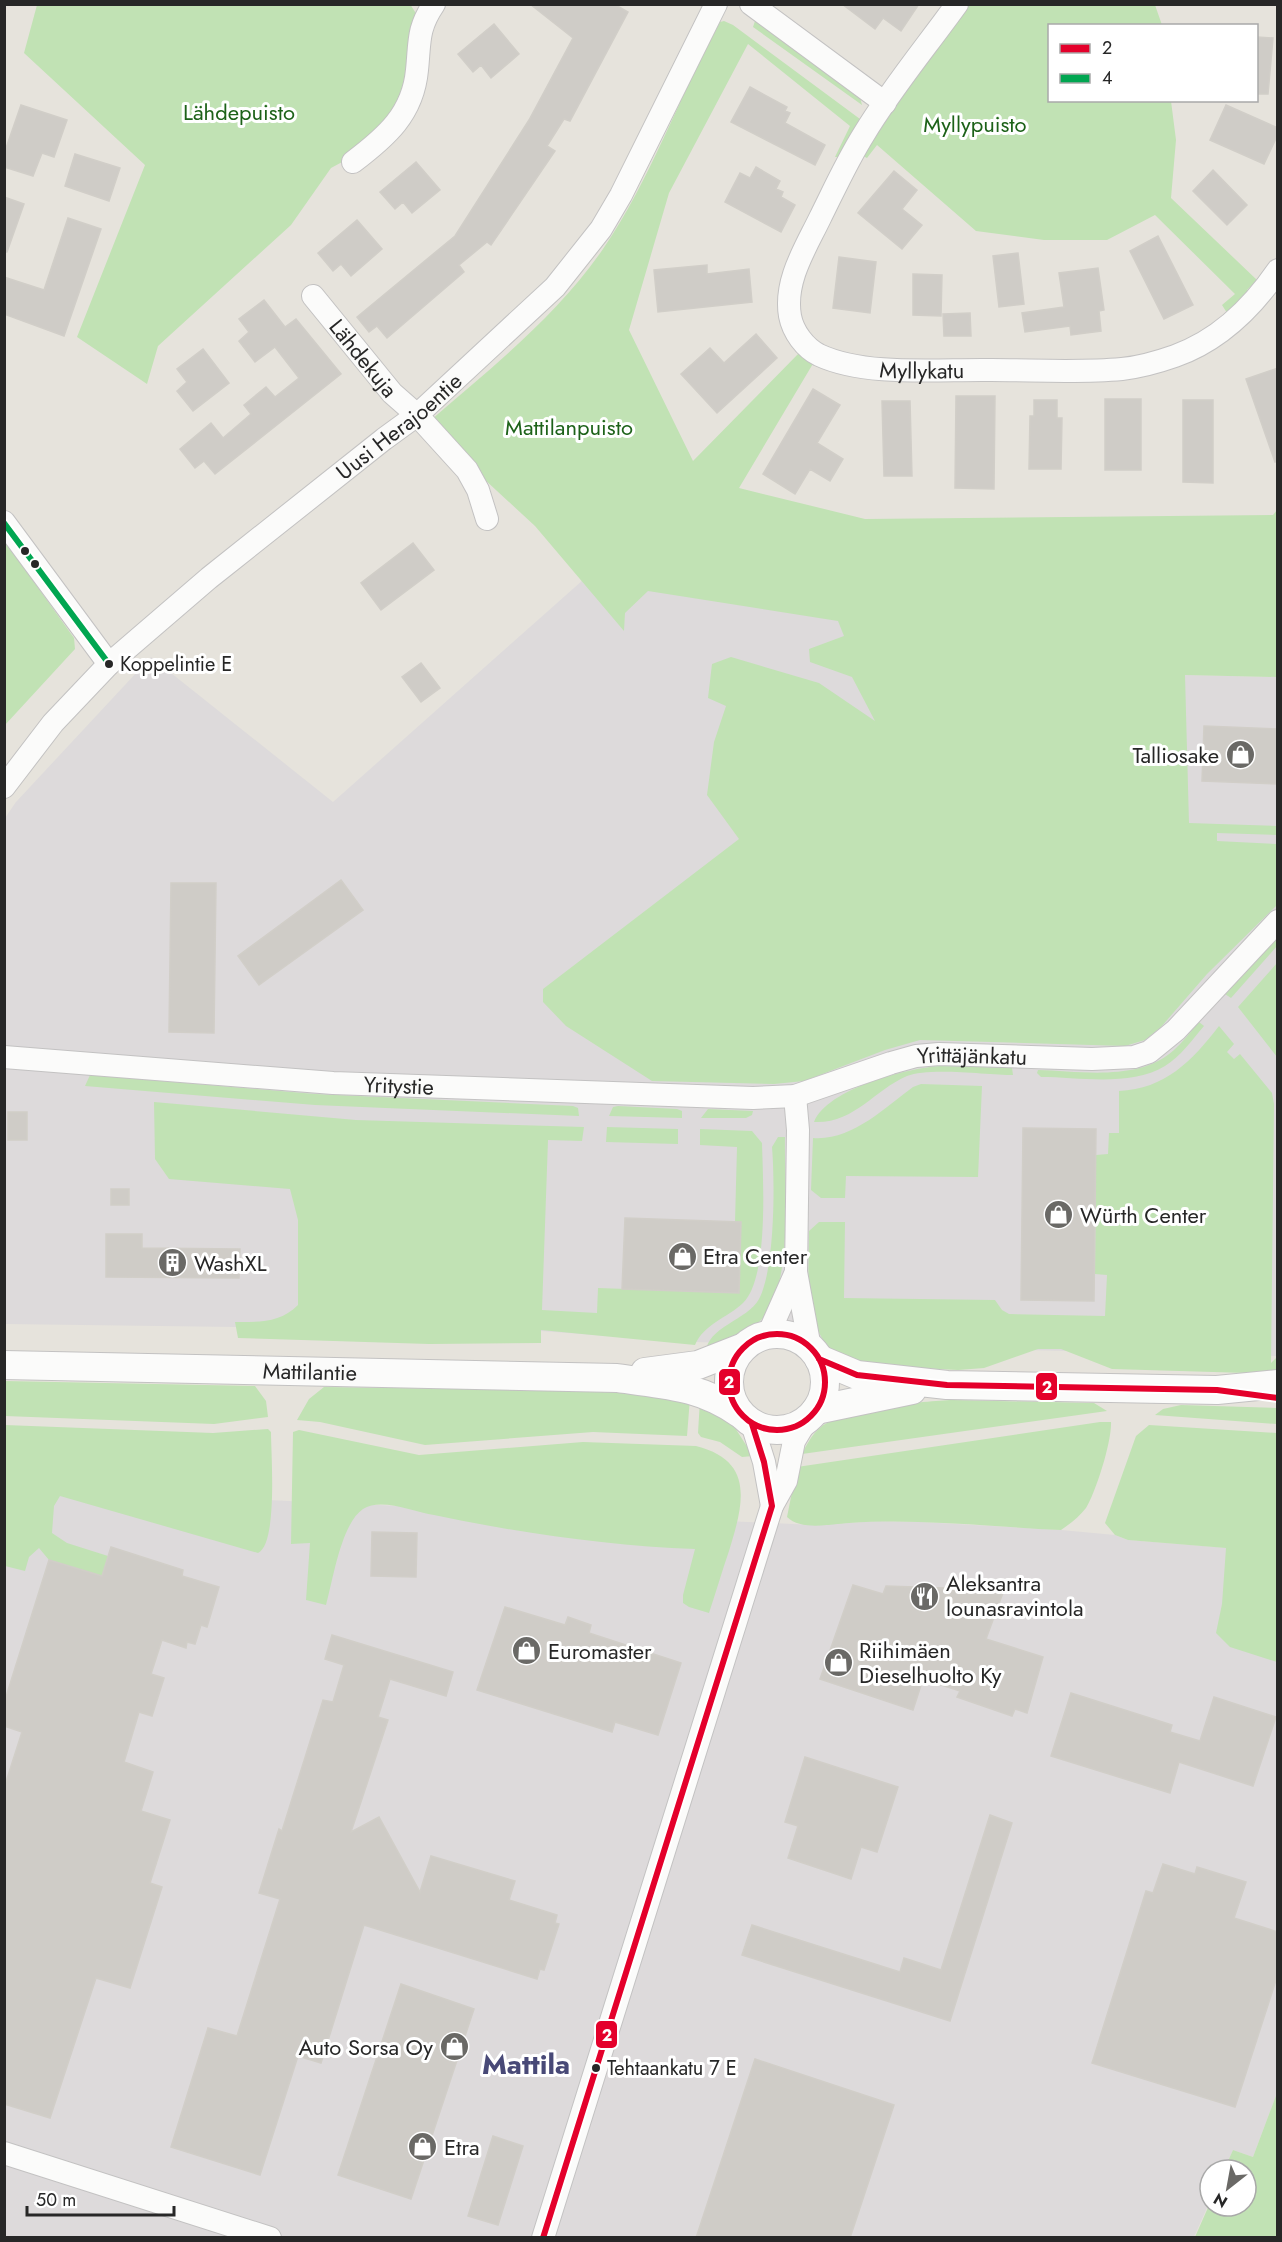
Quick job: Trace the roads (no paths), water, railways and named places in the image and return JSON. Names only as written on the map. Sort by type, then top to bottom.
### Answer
[{"type":"street","name":"Uusi Herajoentie","points":[[4,787],[53,723],[109,664],[234,558],[384,438],[417,415],[528,315],[574,266],[602,229],[642,156],[716,4]]},
{"type":"street","points":[[751,4],[885,103]]},
{"type":"street","name":"Myllykatu","points":[[957,4],[885,103],[854,151],[792,282],[789,294],[791,320],[802,341],[819,355],[852,364],[906,369],[1092,370],[1148,365],[1197,346],[1227,327],[1253,303],[1278,270]]},
{"type":"street","points":[[353,162],[383,140],[404,115],[416,80],[422,23],[434,5]]},
{"type":"street","name":"Lähdekuja","points":[[313,296],[393,393],[417,415],[466,470],[478,490],[487,519]]},
{"type":"street","points":[[4,522],[109,664]]},
{"type":"street","name":"Yrittäjänkatu","points":[[795,1096],[916,1056],[939,1054],[1116,1059],[1149,1052],[1176,1030],[1278,921]]},
{"type":"street","name":"Yritystie","points":[[4,1057],[354,1084],[622,1094],[795,1096]]},
{"type":"street","points":[[543,2238],[772,1506],[786,1481],[794,1441],[811,1416],[825,1385],[814,1353],[795,1272],[798,1130],[795,1096]]},
{"type":"street","points":[[772,1506],[764,1462],[746,1418],[731,1399],[728,1383],[733,1363],[756,1341],[795,1272]]},
{"type":"street","points":[[756,1341],[783,1335],[798,1339],[814,1353],[857,1375],[947,1385],[1217,1390],[1278,1398]]},
{"type":"street","name":"Mattilantie","points":[[617,1378],[698,1365],[756,1341]]},
{"type":"street","name":"Mattilantie","points":[[4,1365],[617,1378],[697,1390],[717,1398],[746,1418]]},
{"type":"street","points":[[1217,1390],[1278,1384]]},
{"type":"street","points":[[746,1418],[765,1429],[779,1431],[811,1416],[871,1397],[947,1385]]},
{"type":"street","points":[[4,2154],[270,2238]]},
{"type":"place","name":"Koppelintie E","points":[[109,664]]},
{"type":"place","name":"Talliosake","points":[[1240,755]]},
{"type":"place","name":"Würth Center","points":[[1059,1215]]},
{"type":"place","name":"Etra Center","points":[[682,1256]]},
{"type":"place","name":"WashXL","points":[[173,1263]]},
{"type":"place","name":"Aleksantra lounasravintola","points":[[925,1596]]},
{"type":"place","name":"Euromaster","points":[[527,1651]]},
{"type":"place","name":"Riihimäen Dieselhuolto Ky","points":[[838,1663]]},
{"type":"place","name":"Auto Sorsa Oy","points":[[454,2047]]},
{"type":"place","name":"Tehtaankatu 7 E","points":[[596,2068]]},
{"type":"place","name":"Etra","points":[[423,2147]]},
{"type":"district","name":"Mattila","points":[[526,2064]]},
{"type":"park label","name":"Lähdepuisto","points":[[239,112]]},
{"type":"park label","name":"Myllypuisto","points":[[975,124]]},
{"type":"park label","name":"Mattilanpuisto","points":[[569,427]]}]
